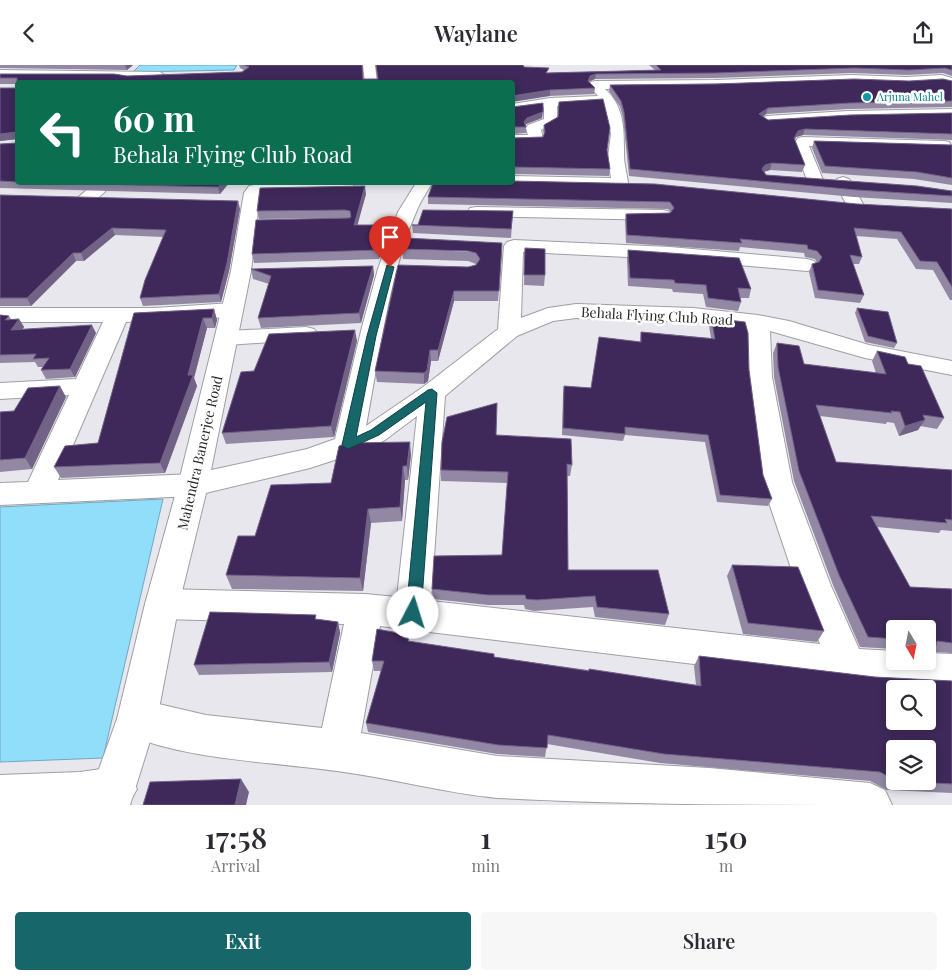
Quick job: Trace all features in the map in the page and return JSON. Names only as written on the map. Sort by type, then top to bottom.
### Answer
[{"type":"street","points":[[93,80],[111,65]]},
{"type":"street","points":[[124,76],[135,65]]},
{"type":"street","points":[[369,65],[370,80]]},
{"type":"street","points":[[0,74],[100,74],[143,79],[175,75]]},
{"type":"street","points":[[620,183],[616,157],[618,134],[609,99],[595,85],[838,79],[949,80]]},
{"type":"street","points":[[809,81],[820,91]]},
{"type":"street","points":[[515,108],[550,102],[609,99]]},
{"type":"street","points":[[515,139],[536,139],[533,128],[551,121],[550,102]]},
{"type":"street","points":[[833,102],[848,115]]},
{"type":"street","points":[[776,133],[766,120],[848,115],[952,113]]},
{"type":"street","points":[[792,135],[808,141],[951,147]]},
{"type":"street","points":[[808,141],[801,144],[816,180]]},
{"type":"street","points":[[797,179],[860,183]]},
{"type":"street","points":[[515,181],[637,184]]},
{"type":"street","points":[[843,181],[854,204]]},
{"type":"street","points":[[85,199],[102,185]]},
{"type":"street","name":"Mahendra Banerjee Road","points":[[111,797],[137,719],[162,604],[227,338],[232,309],[251,271],[248,194],[263,188],[332,189],[346,185]]},
{"type":"street","points":[[348,445],[363,332],[389,267],[408,240],[418,211],[424,185]]},
{"type":"street","points":[[66,198],[114,199]]},
{"type":"street","points":[[835,202],[874,205]]},
{"type":"street","points":[[457,211],[660,207],[670,253]]},
{"type":"street","points":[[508,331],[505,246],[670,253],[807,265]]},
{"type":"street","points":[[0,315],[117,316],[232,309]]},
{"type":"street","name":"Behala Flying Club Road","points":[[0,494],[192,485],[310,458],[348,445],[375,433],[432,393],[508,331],[548,315],[576,311],[693,315],[758,322],[865,351],[952,368]]},
{"type":"street","points":[[38,493],[117,316]]},
{"type":"street","points":[[758,322],[760,377],[777,482],[814,586],[847,665]]},
{"type":"street","points":[[227,338],[324,333]]},
{"type":"street","points":[[0,391],[86,385]]},
{"type":"street","points":[[413,613],[432,393]]},
{"type":"street","points":[[162,604],[365,609],[413,613],[468,622],[847,665],[952,672]]},
{"type":"street","points":[[338,751],[365,609]]},
{"type":"street","points":[[137,719],[206,735],[338,751],[497,777],[709,790],[870,805]]},
{"type":"street","points":[[0,797],[80,794],[111,797]]},
{"type":"water","points":[[140,65],[237,65],[234,70],[133,72]]},
{"type":"water","points":[[163,499],[103,758],[0,762],[0,507]]},
{"type":"building","points":[[244,65],[362,65],[363,79],[378,79],[376,65],[523,65],[524,67],[549,68],[546,73],[661,70],[656,65],[952,65],[952,70],[945,68],[909,70],[854,68],[716,73],[596,74],[590,76],[588,81],[595,88],[550,90],[515,96],[515,80],[17,80],[17,78],[0,78],[0,74],[114,74],[127,76],[242,72],[249,67]]},
{"type":"building","points":[[854,79],[909,81],[943,79],[952,81],[952,101],[850,103],[768,108],[759,114],[768,120],[850,115],[952,113],[952,134],[805,129],[798,131],[794,138],[805,165],[772,163],[765,165],[762,169],[766,175],[917,186],[952,191],[952,196],[857,190],[630,169],[624,112],[621,101],[610,85],[716,84]]},
{"type":"building","points":[[0,88],[15,88],[15,132],[0,134]]},
{"type":"building","points":[[603,99],[610,128],[607,150],[610,169],[515,167],[515,138],[543,137],[545,132],[544,125],[558,117],[559,102]]},
{"type":"building","points":[[543,103],[543,112],[527,118],[524,122],[526,127],[515,127],[515,107]]},
{"type":"building","points":[[814,141],[952,145],[952,178],[917,172],[825,166]]},
{"type":"building","points":[[15,143],[15,182],[0,181],[0,144]]},
{"type":"building","points":[[515,181],[655,184],[857,204],[952,209],[952,287],[937,262],[920,261],[901,232],[854,228],[862,257],[850,255],[864,295],[818,290],[812,264],[819,262],[822,257],[817,251],[808,249],[807,245],[740,239],[742,243],[627,235],[626,214],[670,213],[674,208],[670,202],[428,197],[432,185],[515,185]]},
{"type":"building","points":[[134,185],[220,185],[218,187]]},
{"type":"building","points":[[365,186],[354,225],[387,225],[378,250],[252,254],[256,220],[351,217],[350,211],[345,210],[257,211],[260,188]]},
{"type":"building","points":[[0,195],[238,201],[227,263],[219,294],[140,298],[145,280],[166,230],[112,228],[81,253],[73,253],[27,298],[0,298]]},
{"type":"building","points":[[423,210],[513,211],[511,229],[412,225],[418,225]]},
{"type":"building","points":[[406,238],[502,243],[499,291],[454,291],[438,350],[430,350],[427,370],[424,373],[375,371],[398,265],[468,267],[476,265],[480,259],[476,253],[468,251],[402,249]]},
{"type":"building","points":[[525,248],[545,249],[545,275],[524,275]]},
{"type":"building","points":[[628,250],[739,258],[751,289],[738,288],[741,302],[708,298],[706,285],[675,283],[674,280],[630,278]]},
{"type":"building","points":[[373,266],[359,313],[258,318],[271,276],[251,269]]},
{"type":"building","points":[[857,308],[888,312],[897,343],[868,336]]},
{"type":"building","points":[[214,309],[212,318],[203,318],[188,375],[193,375],[160,463],[54,467],[65,446],[98,443],[134,313]]},
{"type":"building","points":[[0,315],[9,316],[5,320],[19,319],[11,330],[92,325],[70,369],[41,370],[49,358],[33,359],[36,354],[0,355]]},
{"type":"building","points":[[711,318],[745,322],[748,333],[749,370],[763,475],[772,499],[720,495],[708,435],[625,427],[625,434],[563,428],[564,386],[591,388],[599,337],[641,342],[641,332],[715,339]]},
{"type":"building","points":[[355,330],[331,426],[222,433],[241,372],[254,371],[269,334]]},
{"type":"building","points":[[777,343],[799,346],[804,364],[886,374],[877,351],[905,357],[908,364],[921,366],[944,418],[923,415],[925,420],[905,426],[900,412],[891,411],[892,413],[816,405],[836,462],[952,470],[952,520],[945,519],[947,523],[871,516],[910,587],[952,589],[952,643],[937,641],[936,645],[936,620],[886,620],[886,638],[868,637],[839,575],[799,471],[778,367]]},
{"type":"building","points":[[60,386],[25,458],[0,460],[0,412],[14,411],[28,388]]},
{"type":"building","points":[[497,403],[496,435],[571,439],[572,465],[567,464],[568,570],[658,570],[669,614],[597,607],[595,596],[536,600],[526,599],[525,595],[488,595],[432,589],[434,556],[502,555],[508,472],[441,470],[442,442],[447,417]]},
{"type":"building","points":[[410,442],[407,466],[403,466],[400,507],[368,509],[360,578],[226,575],[238,536],[255,536],[271,485],[331,483],[339,446],[349,443]]},
{"type":"building","points":[[732,565],[798,567],[824,631],[748,623]]},
{"type":"building","points":[[210,612],[316,615],[315,619],[338,622],[329,662],[194,665]]},
{"type":"building","points":[[377,629],[409,635],[408,641],[494,654],[494,657],[701,686],[699,656],[875,677],[933,680],[886,680],[886,730],[936,730],[936,680],[952,681],[952,784],[936,783],[936,740],[886,740],[886,775],[880,772],[664,754],[548,735],[547,748],[498,745],[366,723],[384,661],[372,661]]},
{"type":"building","points":[[241,779],[235,805],[143,805],[150,782]]},
{"type":"place","name":"Arjuna Mahel","points":[[867,97]]},
{"type":"route","points":[[390,267],[371,336],[348,445],[375,433],[432,393],[413,613]]}]
